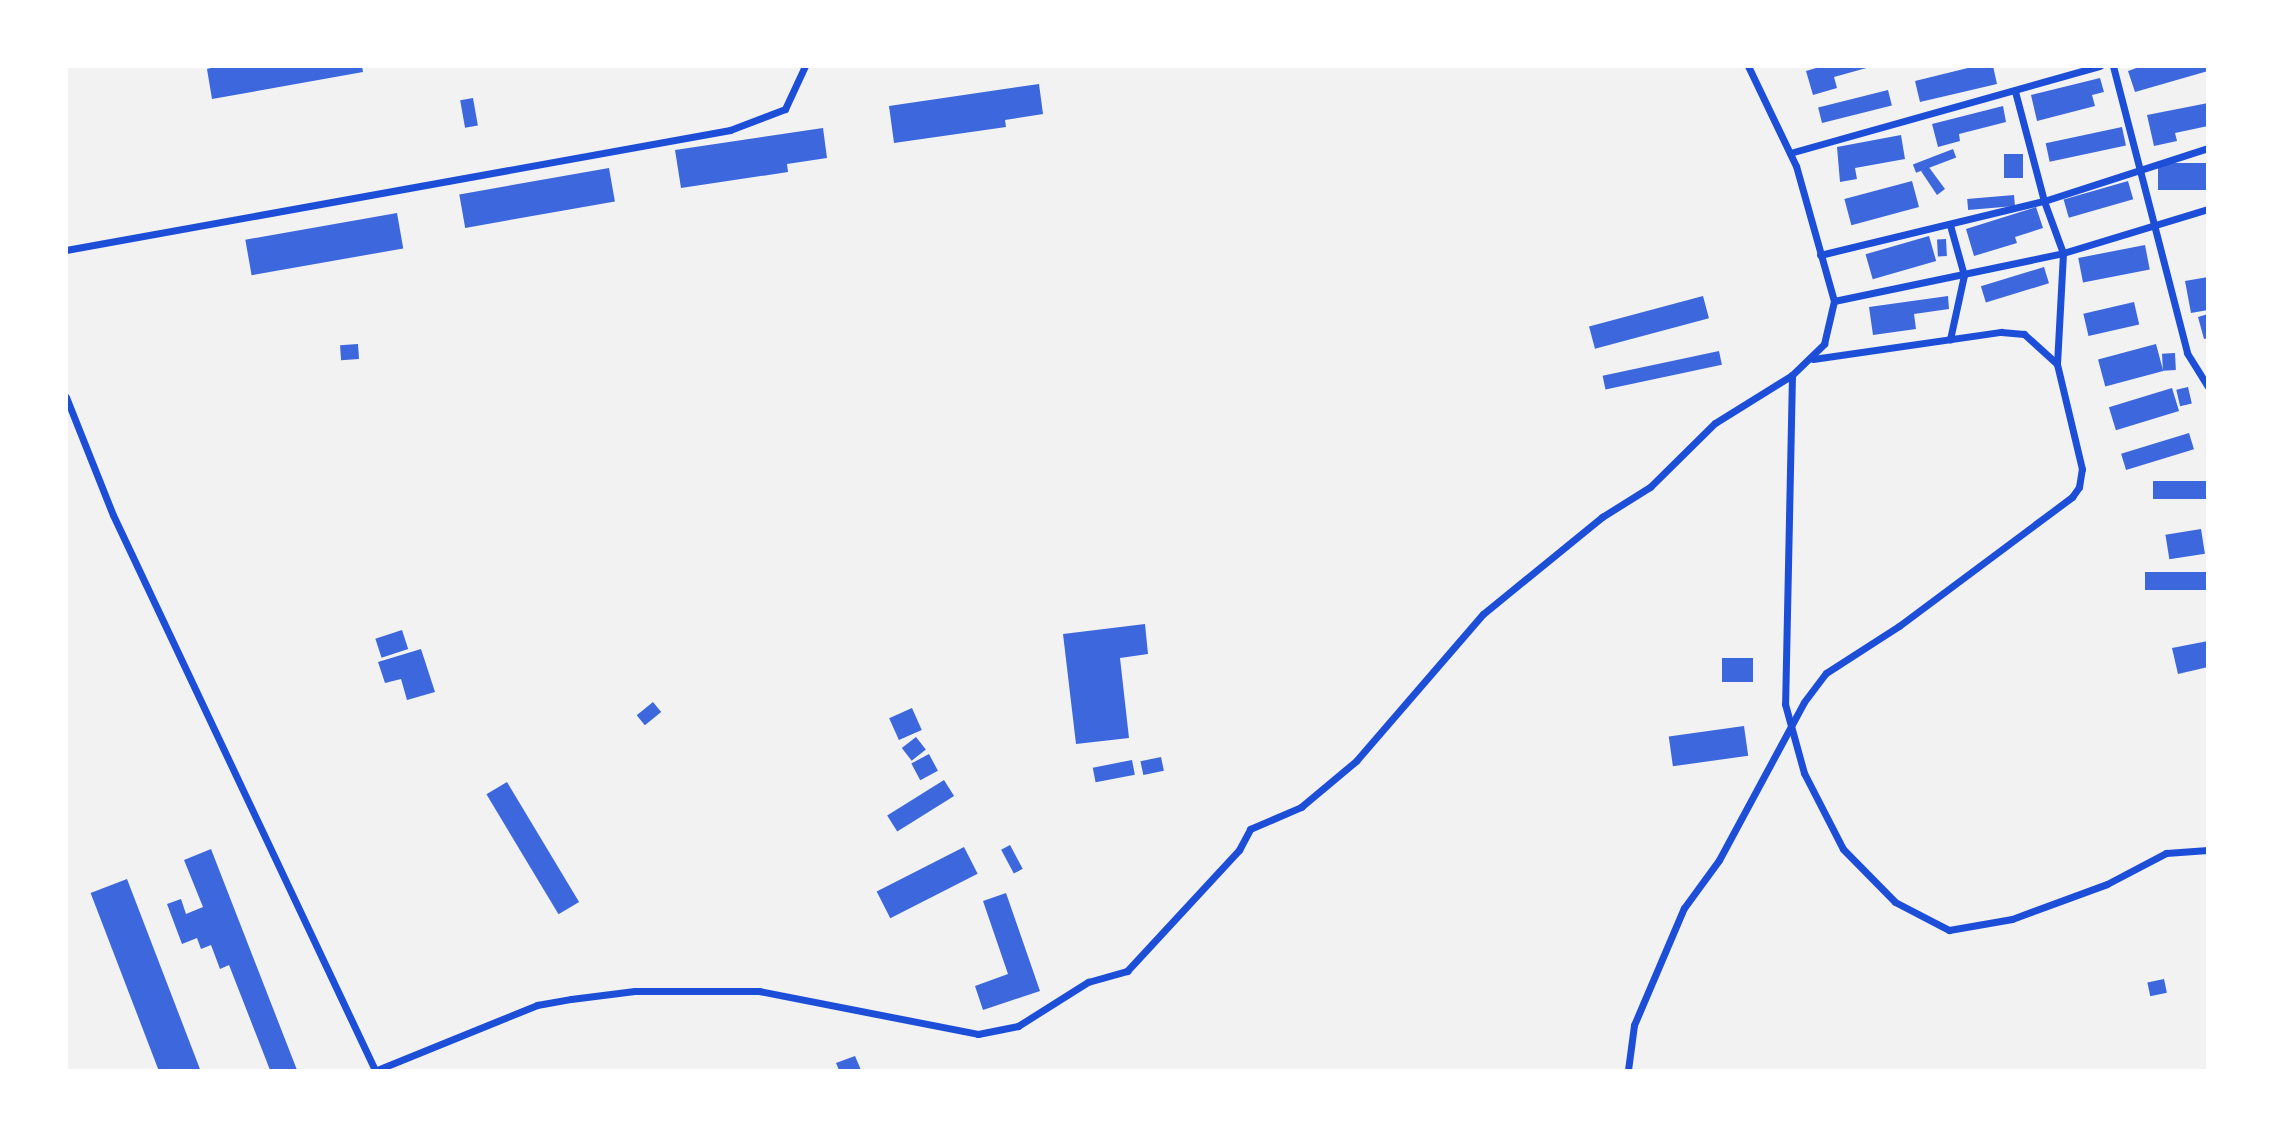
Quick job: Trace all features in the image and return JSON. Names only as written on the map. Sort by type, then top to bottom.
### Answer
[{"type":"street","points":[[66,250],[730,130],[785,109],[804,66]]},
{"type":"street","points":[[66,397],[113,515],[376,1070],[537,1005],[635,991],[759,991],[978,1034],[1018,1026],[1088,982],[1127,971],[1239,850],[1250,829],[1301,807],[1356,761],[1483,614],[1602,517],[1650,487],[1716,423],[1813,359],[1824,344],[1833,301],[1790,153],[1748,66]]},
{"type":"street","points":[[1790,153],[2100,66]]},
{"type":"street","points":[[2113,66],[2152,228],[2187,353],[2207,386]]},
{"type":"street","points":[[1628,1070],[1634,1025],[1684,908],[1745,816],[1790,728],[1826,673],[1899,626],[2072,498],[2082,470],[2057,364],[2063,253],[2044,201],[2015,91]]},
{"type":"street","points":[[1821,255],[2044,201],[2207,148]]},
{"type":"street","points":[[1833,301],[2063,253],[2207,209]]},
{"type":"street","points":[[1950,225],[1964,275],[1950,339]]},
{"type":"street","points":[[1813,359],[2001,332],[2024,334],[2057,364]]},
{"type":"street","points":[[1792,374],[1785,704],[1804,773],[1843,849],[1895,902],[1949,930],[2012,919],[2107,884],[2166,853],[2207,850]]},
{"type":"building","points":[[218,66],[362,66],[363,72],[212,99],[207,69]]},
{"type":"building","points":[[1823,66],[1870,67],[1834,77],[1837,88],[1813,95],[1806,71]]},
{"type":"building","points":[[1976,66],[1993,66],[1997,84],[1920,102],[1915,81]]},
{"type":"building","points":[[2142,66],[2208,66],[2208,71],[2135,92],[2128,71]]},
{"type":"building","points":[[2100,78],[2104,92],[2092,95],[2095,106],[2037,121],[2031,95]]},
{"type":"building","points":[[1039,84],[1043,114],[1005,120],[1006,127],[894,143],[889,106]]},
{"type":"building","points":[[1888,90],[1892,106],[1822,123],[1818,107]]},
{"type":"building","points":[[473,98],[478,126],[465,128],[460,100]]},
{"type":"building","points":[[2208,103],[2208,126],[2175,133],[2177,141],[2154,146],[2147,115]]},
{"type":"building","points":[[2003,106],[2006,122],[1959,134],[1960,141],[1938,147],[1932,124]]},
{"type":"building","points":[[2122,127],[2126,146],[2050,162],[2046,143]]},
{"type":"building","points":[[823,128],[827,158],[787,164],[788,172],[681,188],[675,150]]},
{"type":"building","points":[[1901,135],[1905,159],[1855,168],[1857,179],[1840,182],[1837,147]]},
{"type":"building","points":[[1953,149],[1956,157],[1916,173],[1913,164]]},
{"type":"building","points":[[2004,154],[2023,154],[2023,178],[2004,178]]},
{"type":"building","points":[[2158,163],[2208,163],[2208,190],[2158,190]]},
{"type":"building","points":[[1928,166],[1945,189],[1937,195],[1921,171]]},
{"type":"building","points":[[609,168],[615,201],[465,228],[459,194]]},
{"type":"building","points":[[1912,181],[1919,207],[1851,225],[1844,199]]},
{"type":"building","points":[[2128,181],[2133,199],[2069,218],[2064,199]]},
{"type":"building","points":[[2014,195],[2015,206],[1968,210],[1967,199]]},
{"type":"building","points":[[2036,207],[2043,228],[2015,237],[2017,243],[1974,256],[1966,229]]},
{"type":"building","points":[[397,213],[403,248],[252,275],[245,240]]},
{"type":"building","points":[[1929,236],[1936,261],[1873,279],[1866,254]]},
{"type":"building","points":[[1937,239],[1946,239],[1947,256],[1938,256]]},
{"type":"building","points":[[2145,245],[2150,270],[2083,283],[2078,258]]},
{"type":"building","points":[[2044,267],[2049,283],[1986,303],[1981,286]]},
{"type":"building","points":[[2208,277],[2208,310],[2191,313],[2185,281]]},
{"type":"building","points":[[1703,296],[1709,318],[1595,349],[1589,327]]},
{"type":"building","points":[[1948,296],[1949,309],[1914,314],[1916,329],[1873,335],[1869,307]]},
{"type":"building","points":[[2134,302],[2139,324],[2089,336],[2083,314]]},
{"type":"building","points":[[2208,314],[2208,338],[2204,339],[2198,317]]},
{"type":"building","points":[[358,344],[359,359],[341,360],[340,345]]},
{"type":"building","points":[[2156,344],[2163,371],[2105,387],[2098,360]]},
{"type":"building","points":[[1719,351],[1722,365],[1606,389],[1603,376]]},
{"type":"building","points":[[2175,353],[2176,370],[2163,371],[2162,354]]},
{"type":"building","points":[[2188,387],[2192,404],[2180,406],[2176,390]]},
{"type":"building","points":[[2172,388],[2179,411],[2116,430],[2109,407]]},
{"type":"building","points":[[2189,433],[2194,449],[2126,470],[2121,454]]},
{"type":"building","points":[[2153,481],[2208,481],[2208,499],[2153,499]]},
{"type":"building","points":[[2201,529],[2205,554],[2169,559],[2165,535]]},
{"type":"building","points":[[2145,572],[2208,572],[2208,590],[2145,590]]},
{"type":"building","points":[[1145,624],[1148,654],[1120,658],[1129,738],[1076,744],[1063,634]]},
{"type":"building","points":[[402,630],[408,649],[382,658],[375,639]]},
{"type":"building","points":[[2208,641],[2208,667],[2178,674],[2172,648]]},
{"type":"building","points":[[421,649],[435,692],[407,700],[401,679],[385,683],[378,662]]},
{"type":"building","points":[[1722,658],[1753,658],[1753,682],[1722,682]]},
{"type":"building","points":[[653,702],[661,712],[645,725],[637,715]]},
{"type":"building","points":[[912,708],[922,730],[899,740],[889,718]]},
{"type":"building","points":[[1744,726],[1748,756],[1673,766],[1669,737]]},
{"type":"building","points":[[916,737],[926,750],[912,761],[902,748]]},
{"type":"building","points":[[929,754],[938,771],[920,780],[911,763]]},
{"type":"building","points":[[1161,757],[1164,771],[1143,775],[1140,761]]},
{"type":"building","points":[[1132,760],[1135,775],[1096,782],[1093,768]]},
{"type":"building","points":[[944,780],[954,796],[897,832],[887,816]]},
{"type":"building","points":[[507,782],[579,902],[559,914],[486,794]]},
{"type":"building","points":[[1010,845],[1023,869],[1014,874],[1001,850]]},
{"type":"building","points":[[964,847],[978,874],[890,918],[877,891]]},
{"type":"building","points":[[211,849],[297,1070],[270,1070],[229,965],[220,969],[211,945],[201,949],[197,938],[182,944],[167,904],[181,899],[186,914],[203,907],[184,860]]},
{"type":"building","points":[[127,879],[200,1069],[159,1070],[91,893]]},
{"type":"building","points":[[1006,893],[1040,991],[983,1010],[975,986],[1008,974],[983,901]]},
{"type":"building","points":[[2164,979],[2167,993],[2150,996],[2147,983]]},
{"type":"building","points":[[855,1056],[861,1070],[839,1070],[836,1063]]}]
